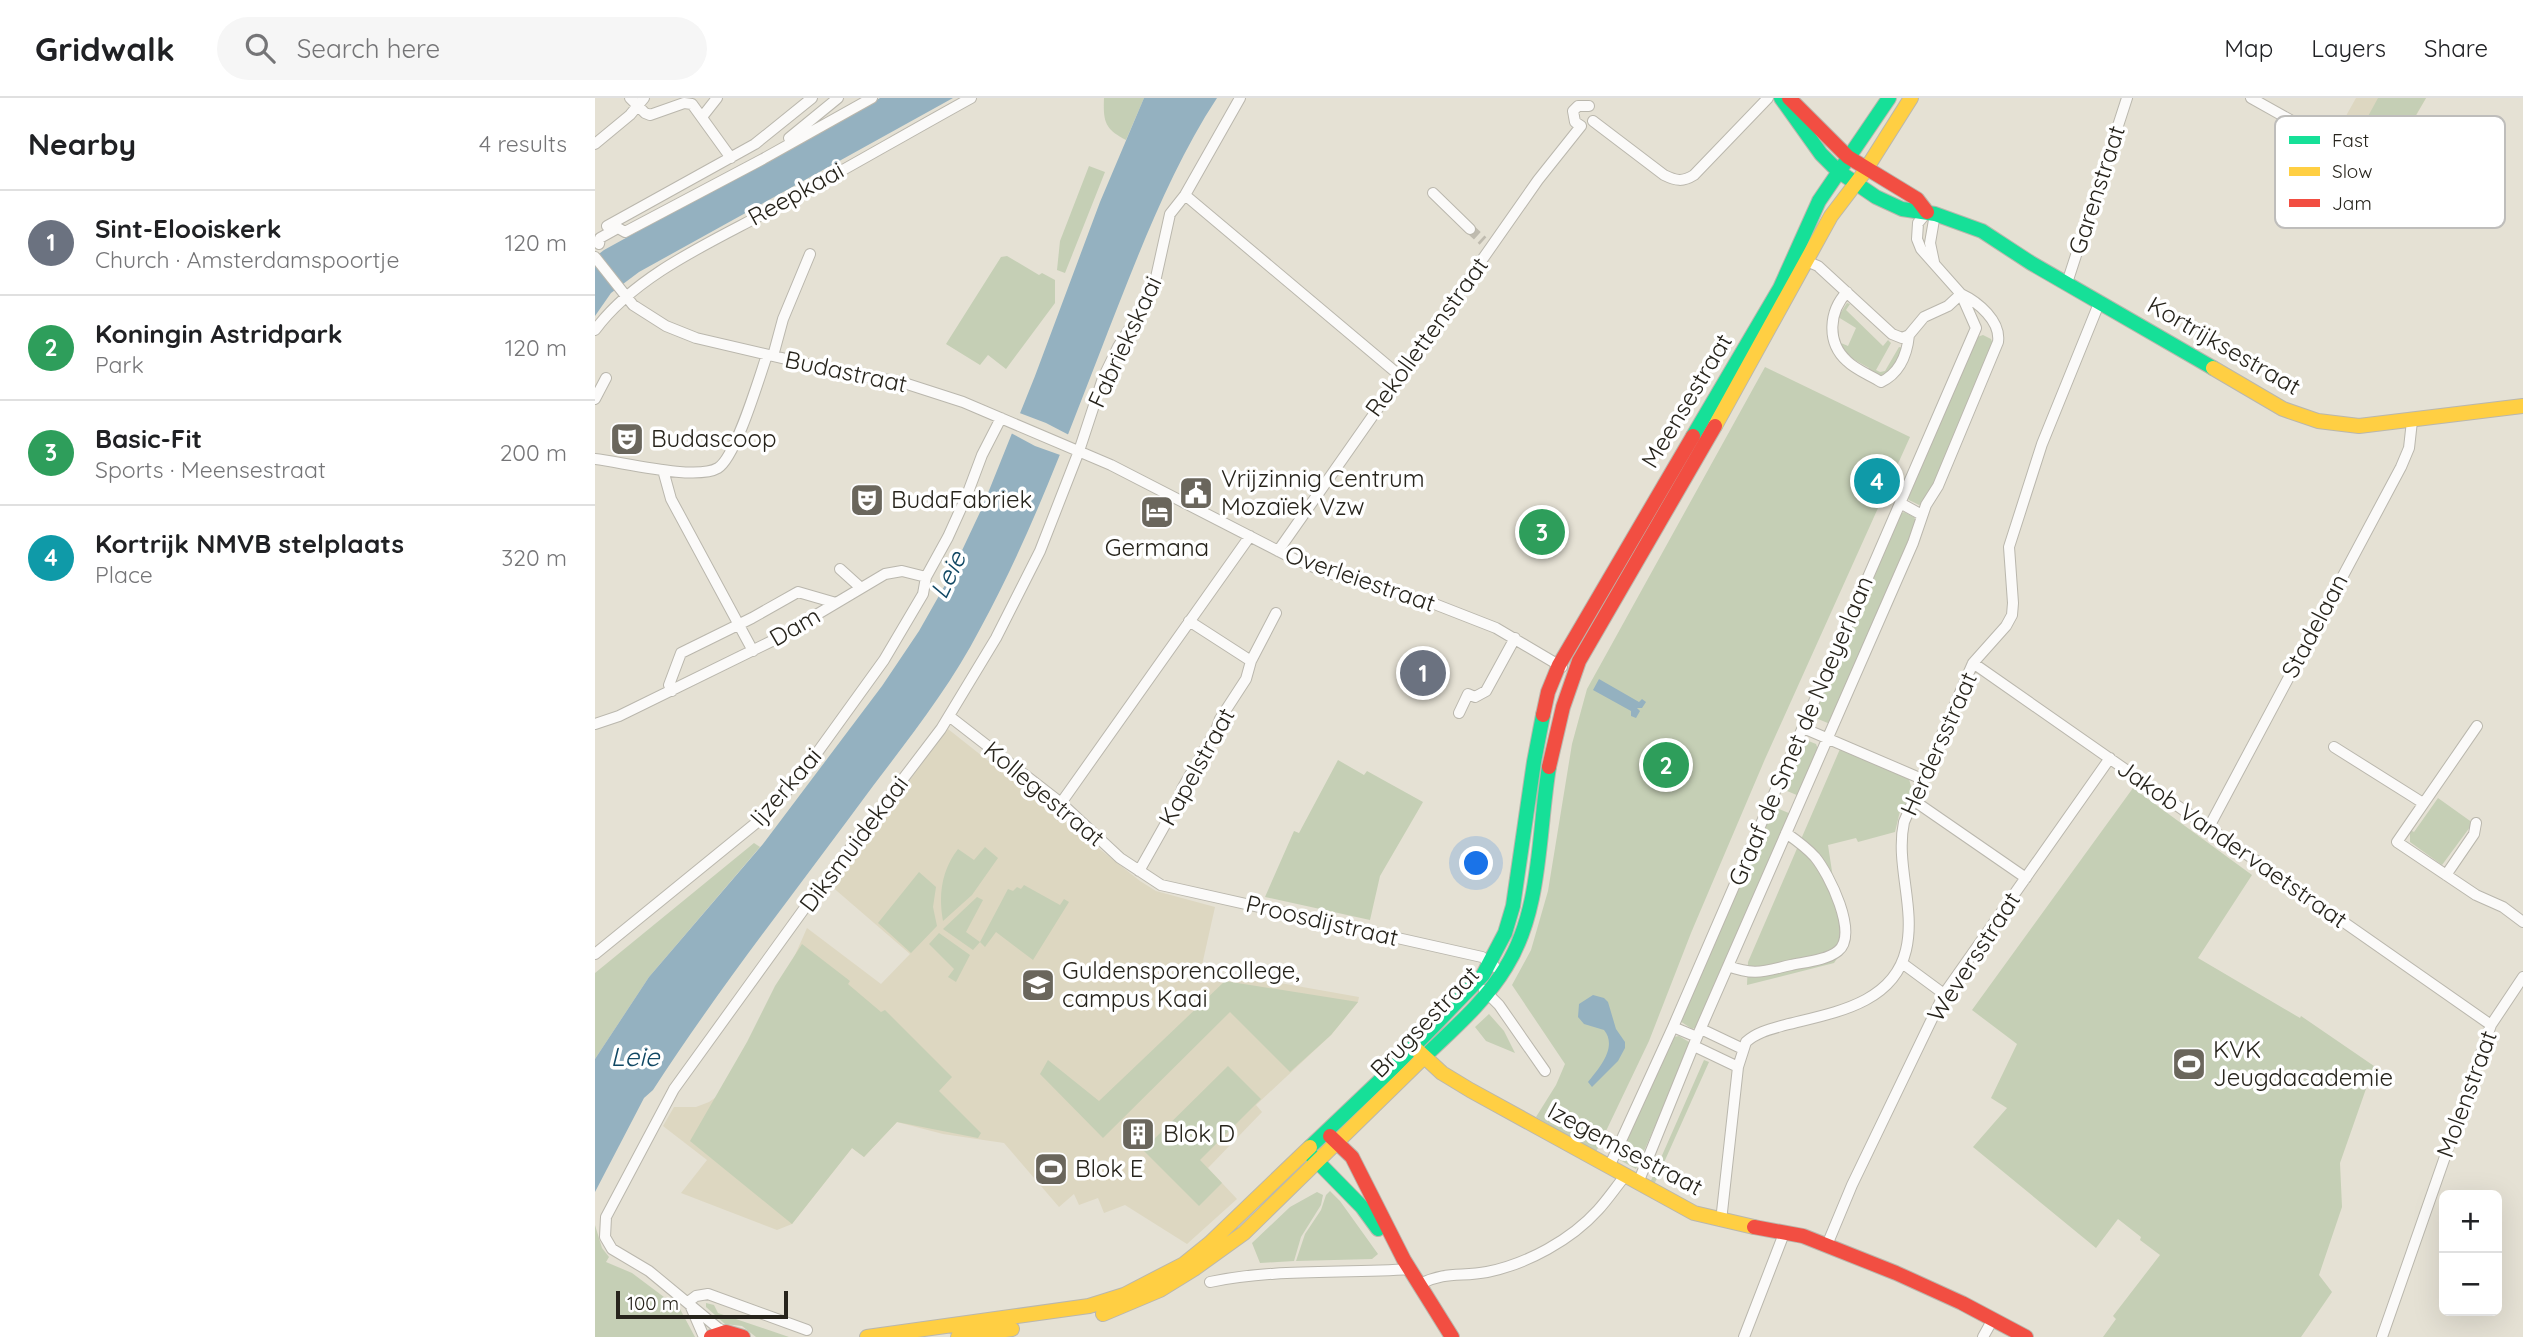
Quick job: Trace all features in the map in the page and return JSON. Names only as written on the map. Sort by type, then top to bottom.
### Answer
[{"type":"main road","name":"Kortrijksestraat","points":[[1781,98],[1821,154],[1854,184],[1888,204],[1911,212],[1931,213],[1982,231],[2283,409],[2301,416],[2351,426],[2523,406]]},
{"type":"main road","name":"Kortrijksestraat","points":[[1789,98],[1848,157],[1917,199],[1931,213]]},
{"type":"main road","name":"Meensestraat","points":[[1559,665],[1780,288],[1815,209],[1889,98]]},
{"type":"main road","name":"Meensestraat","points":[[1574,674],[1603,618],[1679,492],[1831,216],[1866,169],[1911,98]]},
{"type":"main road","name":"Brugsestraat","points":[[1312,1156],[1326,1132],[1476,984],[1505,933],[1513,906],[1534,762],[1548,692],[1559,665]]},
{"type":"main road","name":"Brugsestraat","points":[[1312,1156],[1337,1142],[1489,993],[1504,972],[1522,934],[1528,913],[1552,744],[1564,697],[1574,674]]},
{"type":"main road","name":"Izegemsestraat","points":[[1413,1046],[1442,1073],[1460,1084],[1678,1206],[1721,1221],[1785,1231],[1827,1245],[1896,1273],[2026,1337]]},
{"type":"main road","points":[[1326,1132],[1352,1157],[1407,1264],[1452,1337]]},
{"type":"main road","points":[[958,1337],[1102,1314],[1142,1300],[1210,1260],[1244,1233],[1312,1156],[1362,1207],[1392,1249],[1407,1264]]},
{"type":"main road","points":[[867,1337],[1006,1329]]},
{"type":"main road","points":[[712,1337],[726,1332],[743,1337]]},
{"type":"street","points":[[702,117],[717,98]]},
{"type":"street","points":[[597,238],[755,144],[812,98]]},
{"type":"street","points":[[788,140],[783,135],[827,98]]},
{"type":"street","points":[[788,140],[838,98]]},
{"type":"street","points":[[597,238],[618,228],[625,232],[788,140],[872,98]]},
{"type":"street","name":"Reepkaai","points":[[595,330],[622,291],[643,282],[729,231],[971,98]]},
{"type":"street","name":"Fabriekskaai","points":[[1075,449],[1118,347],[1153,291],[1170,214],[1185,195],[1240,98]]},
{"type":"street","points":[[1567,98],[1575,108],[1573,119],[1581,126],[1593,121],[1592,102],[1575,108]]},
{"type":"street","points":[[1593,121],[1664,175],[1685,181],[1694,175],[1768,98]]},
{"type":"street","name":"Garenstraat","points":[[2067,283],[2127,98]]},
{"type":"street","points":[[2251,98],[2283,116]]},
{"type":"street","points":[[595,144],[630,115],[637,101],[650,115],[690,103],[731,158]]},
{"type":"street","name":"Rekollettenstraat","points":[[1278,551],[1487,244],[1581,126]]},
{"type":"street","points":[[1433,193],[1470,229]]},
{"type":"street","points":[[1185,195],[1399,375]]},
{"type":"street","name":"Graaf de Smet de Naeyerlaan","points":[[1609,1167],[1673,1027],[1976,328],[1961,294],[1921,249],[1917,239],[1918,223],[1931,213]]},
{"type":"street","points":[[595,459],[663,470],[704,473],[719,468],[731,453],[810,254]]},
{"type":"street","name":"Budastraat","points":[[595,257],[643,313],[696,338],[850,374],[901,382],[1001,418],[1075,449]]},
{"type":"street","points":[[1807,261],[1818,266],[1892,334],[1902,338],[1909,335],[1924,317],[1944,308],[1961,294]]},
{"type":"street","points":[[1847,292],[1831,323],[1834,339],[1846,361],[1881,382],[1894,376],[1907,351],[1909,335]]},
{"type":"street","name":"Graaf de Smet de Naeyerlaan","points":[[1420,1284],[1437,1275],[1471,1274],[1508,1266],[1550,1247],[1575,1231],[1631,1179],[1697,1038],[1998,342],[1999,335],[1994,323],[1975,300],[1961,294]]},
{"type":"street","name":"Herdersstraat","points":[[1743,1049],[1752,1036],[1763,1031],[1849,1008],[1867,1000],[1893,978],[1902,963],[1909,932],[1902,849],[1903,826],[1973,663],[2012,615],[2014,603],[2009,547],[2042,444],[2100,301]]},
{"type":"street","points":[[595,399],[606,378]]},
{"type":"street","points":[[926,577],[948,537],[982,455],[1001,418]]},
{"type":"street","name":"Stadelaan","points":[[2209,827],[2401,467],[2409,448],[2412,421]]},
{"type":"street","name":"Overleiestraat","points":[[1075,449],[1157,487],[1278,551],[1328,573],[1432,603],[1496,628],[1574,674]]},
{"type":"street","name":"Diksmuidekaai","points":[[688,1302],[607,1243],[604,1223],[674,1089],[804,908],[949,716],[977,672],[1025,585],[1075,449]]},
{"type":"street","points":[[663,470],[671,499],[739,625]]},
{"type":"street","points":[[1900,503],[1923,514]]},
{"type":"street","points":[[1061,803],[1251,536]]},
{"type":"street","points":[[840,569],[861,588]]},
{"type":"street","name":"Dam","points":[[595,724],[619,716],[754,651],[885,574],[902,570],[926,577]]},
{"type":"street","name":"Ijzerkaai","points":[[595,954],[742,835],[789,788],[884,660],[923,594],[926,577]]},
{"type":"street","name":"Dam","points":[[672,691],[669,685],[681,653],[798,592],[836,603]]},
{"type":"street","name":"Kapelstraat","points":[[1139,871],[1220,719],[1246,679],[1251,661],[1276,613]]},
{"type":"street","points":[[1189,621],[1251,661]]},
{"type":"street","name":"Dam","points":[[739,625],[754,651]]},
{"type":"street","points":[[1459,713],[1468,694],[1475,697],[1486,691],[1514,638]]},
{"type":"street","name":"Jakob Vandervaetstraat","points":[[1973,663],[2491,1025]]},
{"type":"street","name":"Kollegestraat","points":[[949,716],[1061,803],[1120,858],[1139,871]]},
{"type":"street","points":[[2477,726],[2397,842],[2476,895],[2503,907],[2523,922]]},
{"type":"street","points":[[1803,728],[1922,779]]},
{"type":"street","points":[[2334,747],[2423,803]]},
{"type":"street","name":"Weversstraat","points":[[1827,1245],[1852,1185],[1944,993],[2110,758]]},
{"type":"street","points":[[1913,800],[2025,878]]},
{"type":"street","points":[[2446,875],[2474,834],[2476,823]]},
{"type":"street","name":"Graaf de Smet de Naeyerlaan","points":[[1728,966],[1745,973],[1763,971],[1833,954],[1845,941],[1845,929],[1830,880],[1815,857],[1786,833]]},
{"type":"street","name":"Proosdijstraat","points":[[1139,871],[1161,885],[1482,957],[1504,972]]},
{"type":"street","points":[[1902,963],[1944,993]]},
{"type":"street","name":"Molenstraat","points":[[2382,1337],[2491,1025],[2523,977]]},
{"type":"street","points":[[1476,984],[1489,993],[1499,1005],[1545,1071]]},
{"type":"street","points":[[1673,1027],[1697,1038],[1738,1067]]},
{"type":"street","points":[[1697,1038],[1743,1049],[1738,1067],[1721,1221]]},
{"type":"street","points":[[1744,1337],[1785,1231]]},
{"type":"street","points":[[1210,1282],[1407,1264]]},
{"type":"street","points":[[688,1302],[696,1296],[708,1294],[807,1330]]},
{"type":"street","points":[[688,1302],[726,1332]]},
{"type":"street","points":[[688,1302],[704,1337]]},
{"type":"street","points":[[1983,1337],[1993,1319]]},
{"type":"shaded area","points":[[2356,98],[2426,98],[2416,116],[2346,116]]},
{"type":"shaded area","name":"Guldensporencollege, campus Kaai","points":[[948,729],[1140,881],[1156,891],[1215,907],[1198,983],[1239,981],[1240,976],[1359,997],[1358,1002],[1331,1035],[1256,1105],[1262,1112],[1208,1168],[1237,1199],[1187,1244],[1125,1205],[1104,1213],[1098,1198],[1079,1205],[1074,1194],[1059,1207],[1004,1143],[943,1134],[897,1122],[864,1157],[852,1148],[792,1224],[777,1230],[681,1193],[707,1160],[663,1126],[674,1107],[696,1107],[719,1095],[754,1048],[807,928],[881,984],[910,954],[830,885]]},
{"type":"green space","points":[[1104,98],[1144,98],[1126,140],[1107,124]]},
{"type":"green space","points":[[2378,98],[2426,98],[2415,116],[2368,116]]},
{"type":"green space","points":[[1089,166],[1105,172],[1065,273],[1057,270],[1060,241]]},
{"type":"green space","points":[[1007,256],[1039,275],[1042,273],[1055,280],[1055,303],[1006,369],[988,355],[980,365],[946,344],[1001,257]]},
{"type":"green space","points":[[1847,303],[1850,304],[1846,310],[1883,346],[1888,340],[1891,343],[1876,370],[1885,371],[1899,347],[1903,348],[1890,372],[1880,377],[1844,354],[1841,343],[1848,346],[1856,328],[1838,317]]},
{"type":"green space","points":[[1983,335],[1991,339],[1994,347],[1927,501],[1919,505],[1907,497],[1977,337]]},
{"type":"green space","points":[[1765,367],[1910,437],[1765,759],[1691,933],[1649,1041],[1596,1152],[1536,1117],[1556,1085],[1565,1064],[1512,985],[1531,950],[1548,891],[1572,744],[1587,689]]},
{"type":"green space","points":[[1904,512],[1914,517],[1917,523],[1830,724],[1811,716],[1900,514]]},
{"type":"green space","points":[[1806,740],[1816,744],[1818,749],[1799,796],[1780,788],[1801,742]]},
{"type":"green space","points":[[1840,749],[1909,779],[1912,790],[1904,807],[1901,807],[1895,832],[1858,842],[1856,838],[1828,845],[1836,898],[1845,929],[1841,953],[1834,963],[1747,985],[1748,962]]},
{"type":"green space","points":[[1338,760],[1364,775],[1367,771],[1423,802],[1380,876],[1370,920],[1265,897],[1294,831],[1299,833]]},
{"type":"green space","name":"KVK Jeugdacademie","points":[[2133,788],[2252,875],[2198,958],[2300,1018],[2301,1016],[2374,1066],[2340,1163],[2342,1207],[2319,1275],[2332,1292],[2301,1337],[2103,1337],[2116,1319],[2113,1316],[2160,1255],[2118,1219],[2096,1248],[1973,1147],[2007,1108],[1991,1098],[2017,1044],[1972,1010]]},
{"type":"green space","points":[[2438,798],[2473,823],[2442,865],[2410,842],[2410,830],[2414,832]]},
{"type":"green space","points":[[1772,806],[1791,814],[1698,1027],[1692,1029],[1680,1021]]},
{"type":"green space","points":[[754,843],[760,847],[649,977],[595,1059],[595,973]]},
{"type":"green space","points":[[985,847],[998,858],[972,895],[943,921],[941,901],[948,865],[958,849],[974,860]]},
{"type":"green space","points":[[919,872],[936,887],[933,907],[937,926],[911,953],[878,923]]},
{"type":"green space","points":[[1024,885],[1060,905],[1064,899],[1069,902],[1033,960],[996,932],[985,947],[980,942],[1008,889],[1021,889]]},
{"type":"green space","points":[[977,897],[983,900],[966,932],[980,942],[973,950],[943,929]]},
{"type":"green space","points":[[939,933],[970,955],[956,982],[948,977],[954,969],[929,944]]},
{"type":"green space","points":[[802,944],[850,981],[848,984],[881,1012],[885,1010],[952,1077],[939,1091],[981,1133],[978,1138],[897,1122],[864,1157],[852,1148],[792,1224],[690,1141],[747,1042],[775,986]]},
{"type":"green space","points":[[1225,981],[1358,1002],[1331,1035],[1290,1072],[1230,1012],[1103,1138],[1040,1074],[1048,1060],[1099,1101]]},
{"type":"green space","points":[[1489,1014],[1504,1031],[1515,1053],[1486,1041],[1475,1027]]},
{"type":"green space","points":[[1679,1036],[1689,1042],[1690,1047],[1636,1169],[1618,1159],[1673,1037]]},
{"type":"green space","points":[[1704,1060],[1709,1062],[1653,1187],[1649,1185]]},
{"type":"green space","points":[[1228,1066],[1261,1099],[1200,1160],[1222,1183],[1199,1206],[1143,1150]]},
{"type":"green space","points":[[1330,1191],[1378,1254],[1372,1259],[1296,1261],[1305,1234]]},
{"type":"green space","points":[[1317,1192],[1323,1195],[1321,1205],[1301,1237],[1294,1261],[1260,1263],[1252,1243],[1290,1207]]},
{"type":"green space","points":[[595,1225],[602,1248],[609,1257],[606,1262],[632,1273],[680,1309],[695,1337],[595,1337]]},
{"type":"green space","points":[[706,1303],[714,1305],[718,1313],[789,1337],[756,1337],[742,1326],[725,1324],[706,1307]]},
{"type":"water","points":[[880,98],[953,98],[639,272],[611,293],[595,316],[595,257],[604,250]]},
{"type":"water","name":"Leie","points":[[1144,98],[1217,98],[1175,173],[1151,226],[1054,470],[1000,590],[969,650],[930,710],[733,974],[653,1090],[644,1098],[595,1192],[595,1059],[649,977],[763,844],[882,686],[919,631],[949,578],[982,508],[1100,202]]},
{"type":"water","points":[[1599,679],[1639,702],[1642,699],[1646,702],[1642,708],[1637,708],[1640,711],[1636,718],[1631,716],[1631,711],[1593,690]]},
{"type":"water","points":[[1593,995],[1608,1002],[1625,1048],[1618,1061],[1592,1087],[1588,1082],[1605,1057],[1609,1043],[1604,1030],[1584,1024],[1578,1017],[1579,1004]]},
{"type":"pier","points":[[1017,412],[1071,436],[1063,456],[1035,446],[1009,432]]},
{"type":"tunnel","points":[[1470,229],[1483,241]]},
{"type":"traffic: fast","points":[[1781,98],[1821,154],[1838,171],[1876,197],[1902,209],[1935,214],[1982,231],[2031,263],[2213,368]]},
{"type":"traffic: fast","points":[[1693,436],[1780,288],[1819,201],[1889,98]]},
{"type":"traffic: fast","points":[[1310,1147],[1394,1067],[1483,975],[1505,933],[1513,906],[1543,715]]},
{"type":"traffic: fast","points":[[1422,1059],[1488,992],[1498,980],[1518,944],[1533,896],[1549,767]]},
{"type":"traffic: fast","points":[[1311,1155],[1362,1207],[1378,1229]]},
{"type":"traffic: slow","points":[[1715,426],[1831,216],[1863,174],[1911,98]]},
{"type":"traffic: slow","points":[[2213,368],[2283,409],[2318,421],[2359,426],[2523,406]]},
{"type":"traffic: slow","points":[[1416,1049],[1442,1073],[1470,1090],[1694,1213],[1754,1227]]},
{"type":"traffic: slow","points":[[1103,1314],[1160,1290],[1244,1233],[1422,1059]]},
{"type":"traffic: slow","points":[[867,1337],[1089,1306],[1124,1295],[1184,1264],[1210,1243],[1310,1147]]},
{"type":"traffic: slow","points":[[958,1337],[1012,1329]]},
{"type":"traffic: jam","points":[[1789,98],[1848,157],[1917,199],[1927,212]]},
{"type":"traffic: jam","points":[[1549,767],[1563,707],[1579,661],[1715,426]]},
{"type":"traffic: jam","points":[[1543,715],[1548,692],[1559,665],[1693,436]]},
{"type":"traffic: jam","points":[[1330,1136],[1352,1157],[1404,1260],[1452,1337]]},
{"type":"traffic: jam","points":[[1754,1227],[1803,1236],[1896,1273],[1962,1303],[2026,1337]]},
{"type":"traffic: jam","points":[[711,1337],[726,1332],[743,1337]]},
{"type":"place","name":"Budascoop","points":[[627,439]]},
{"type":"place","name":"Kortrijk NMVB stelplaats","points":[[1877,481]]},
{"type":"place","name":"Vrijzinnig Centrum Mozaïek Vzw","points":[[1196,493]]},
{"type":"place","name":"BudaFabriek","points":[[867,500]]},
{"type":"place","name":"Germana","points":[[1157,512]]},
{"type":"place","name":"Basic-Fit","points":[[1542,532]]},
{"type":"place","name":"Sint-Elooiskerk","points":[[1423,673]]},
{"type":"place","name":"Koningin Astridpark","points":[[1666,765]]},
{"type":"place","name":"Guldensporencollege, campus Kaai","points":[[1038,985]]},
{"type":"place","name":"KVK Jeugdacademie","points":[[2189,1064]]},
{"type":"place","name":"Blok D","points":[[1138,1134]]},
{"type":"place","name":"Blok E","points":[[1051,1169]]}]
